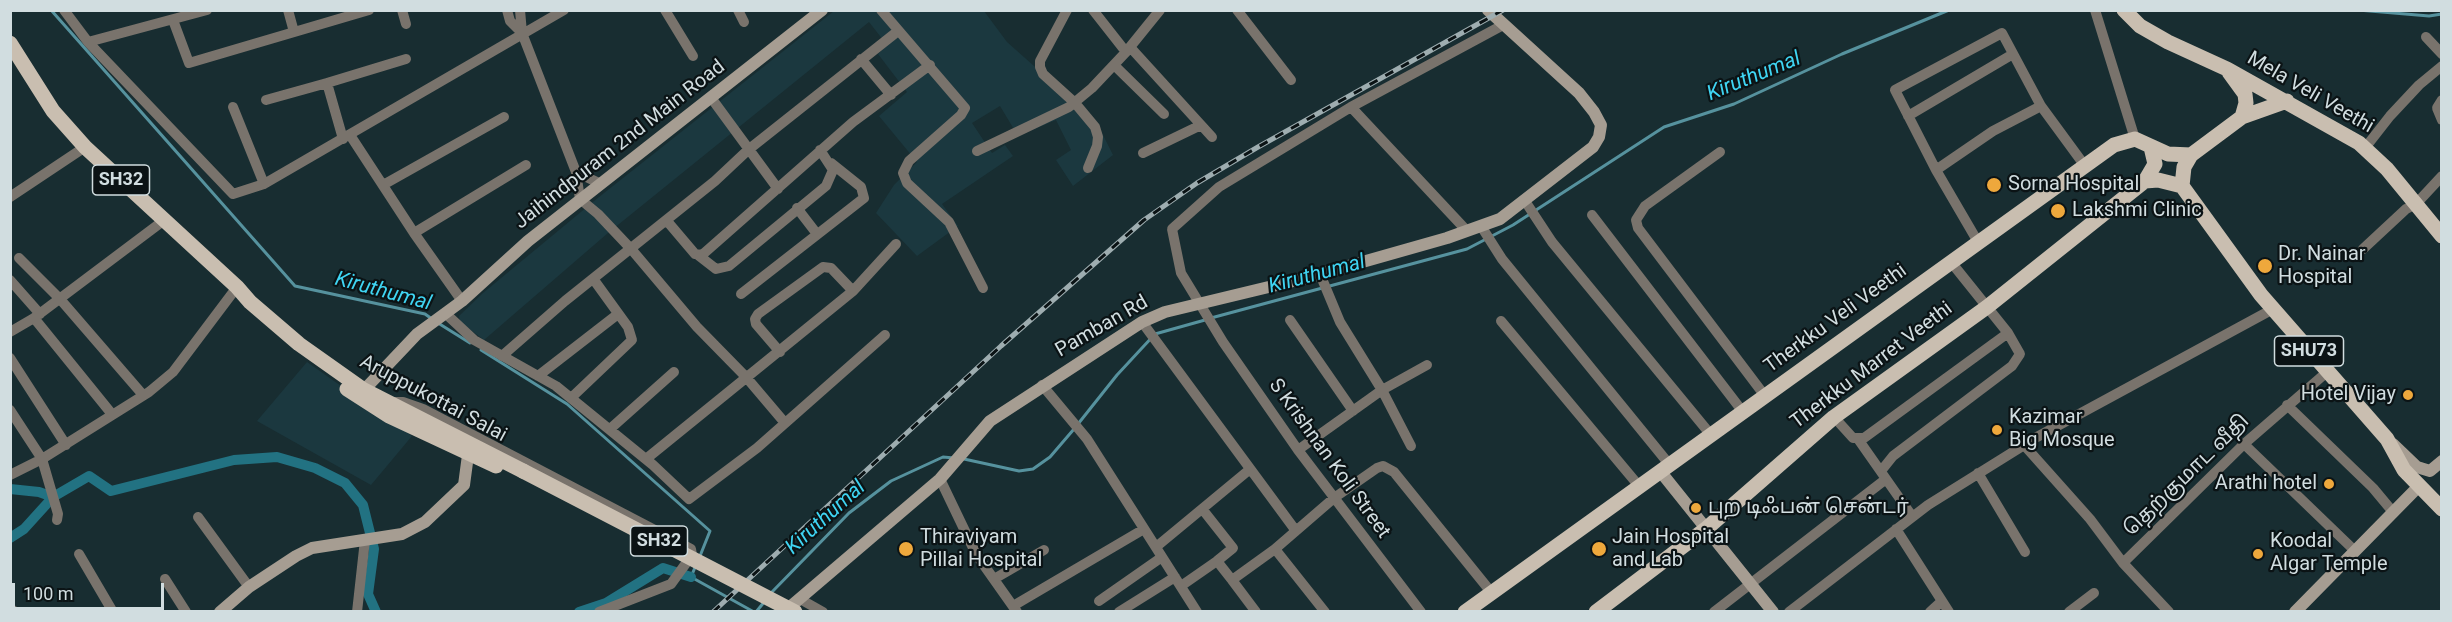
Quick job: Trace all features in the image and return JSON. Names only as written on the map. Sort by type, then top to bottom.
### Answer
[{"type":"main road","name":"Mela Veli Veethi","points":[[2124,10],[2140,26],[2168,42],[2227,69],[2287,101],[2366,148],[2442,236]]},
{"type":"main road","name":"Aruppukottai Salai","points":[[10,43],[15,63],[85,147],[237,287],[250,302],[299,344],[364,390],[392,402],[523,471],[797,605]]},
{"type":"main road","points":[[2227,69],[2245,94],[2246,103],[2242,117]]},
{"type":"main road","points":[[2145,181],[2158,180],[2182,186],[2184,167],[2191,155],[2242,117],[2287,101]]},
{"type":"main road","points":[[2135,139],[2168,154],[2191,155]]},
{"type":"main road","name":"Therkku Veli Veethi","points":[[1465,612],[2114,145],[2135,139]]},
{"type":"main road","points":[[2145,181],[2153,171],[2151,147]]},
{"type":"main road","name":"Therkku Marret Veethi","points":[[1596,612],[1707,528],[1834,417],[1987,307],[2145,181]]},
{"type":"main road","name":"SHU73","points":[[2182,186],[2273,309],[2387,439],[2404,470],[2442,509]]},
{"type":"main road","points":[[250,302],[290,347],[356,397],[468,455],[496,466],[523,471]]},
{"type":"street","points":[[64,10],[88,42],[227,191],[240,194],[264,184],[347,137],[564,10]]},
{"type":"street","points":[[88,42],[207,10]]},
{"type":"street","points":[[288,10],[294,32]]},
{"type":"street","points":[[172,20],[189,63],[369,10]]},
{"type":"street","points":[[402,10],[406,24]]},
{"type":"street","points":[[507,10],[510,21],[522,33]]},
{"type":"street","points":[[520,10],[522,33],[576,172],[580,199],[598,214],[632,250],[697,327],[746,377],[785,423]]},
{"type":"street","points":[[665,10],[693,56]]},
{"type":"street","points":[[738,10],[744,22]]},
{"type":"street","name":"Jaihindpuram 2nd Main Road","points":[[364,390],[417,334],[462,301],[528,241],[712,99],[822,10]]},
{"type":"street","points":[[881,10],[965,108],[961,115],[909,161],[904,169],[904,177],[907,183],[949,222],[983,288]]},
{"type":"street","points":[[1067,10],[1040,61],[1040,68],[1042,74],[1075,103],[1095,127],[1098,137],[1088,168]]},
{"type":"street","points":[[1093,10],[1128,50],[1212,137]]},
{"type":"street","points":[[977,151],[1075,103],[1128,50],[1160,10]]},
{"type":"street","points":[[1237,10],[1291,80]]},
{"type":"street","name":"Pamban Rd","points":[[784,612],[797,605],[945,474],[990,421],[1042,385],[1145,328],[1165,312],[1203,307],[1321,278],[1467,231],[1483,229],[1527,204],[1593,147],[1599,137],[1601,125],[1580,93],[1488,10]]},
{"type":"street","points":[[2095,10],[2135,139]]},
{"type":"street","points":[[1467,231],[1351,107],[1503,25]]},
{"type":"street","points":[[502,356],[667,221],[748,150],[861,58],[898,31]]},
{"type":"street","points":[[1978,242],[1936,170],[1895,90],[2002,33],[2041,106],[2085,166]]},
{"type":"street","points":[[2427,37],[2442,54]]},
{"type":"street","points":[[1908,116],[2013,54]]},
{"type":"street","points":[[861,58],[891,95]]},
{"type":"street","points":[[266,100],[406,59]]},
{"type":"street","points":[[698,255],[706,253],[744,216],[820,150],[930,65]]},
{"type":"street","points":[[1114,65],[1164,114]]},
{"type":"street","points":[[2366,148],[2418,85],[2442,66]]},
{"type":"street","points":[[327,83],[347,137],[383,185],[462,301]]},
{"type":"street","points":[[712,99],[734,125],[748,150],[777,189]]},
{"type":"street","points":[[2442,100],[2437,108],[2442,120]]},
{"type":"street","points":[[1936,170],[1993,131],[2041,106]]},
{"type":"street","points":[[233,107],[264,184]]},
{"type":"street","name":"S Krishnan Koli Street","points":[[1351,107],[1219,187],[1172,229],[1180,273],[1212,324],[1298,450],[1421,612]]},
{"type":"street","points":[[383,185],[504,117]]},
{"type":"street","points":[[1143,153],[1201,124]]},
{"type":"street","points":[[10,197],[85,147]]},
{"type":"street","points":[[741,294],[861,200],[865,194],[861,187],[831,163],[820,150]]},
{"type":"street","points":[[1720,152],[1645,206],[1636,220],[1638,228],[1765,396]]},
{"type":"street","points":[[667,221],[698,255],[716,269],[729,266],[826,186],[833,175],[831,163]]},
{"type":"street","points":[[414,233],[526,165]]},
{"type":"street","points":[[576,172],[601,184]]},
{"type":"street","points":[[2363,249],[2406,209],[2416,204],[2442,176]]},
{"type":"street","points":[[1527,204],[1535,219],[1711,435]]},
{"type":"street","points":[[797,208],[817,234]]},
{"type":"street","points":[[1592,215],[1743,412]]},
{"type":"street","points":[[10,332],[37,316],[164,221]]},
{"type":"street","points":[[1483,229],[1493,246],[1773,612]]},
{"type":"street","points":[[646,459],[853,291],[896,244]]},
{"type":"street","points":[[19,258],[60,299],[143,395]]},
{"type":"street","points":[[1714,612],[1884,475],[1893,456],[2012,366],[2020,354],[2008,333],[1951,262]]},
{"type":"street","points":[[780,352],[756,324],[755,319],[758,314],[823,267],[831,268],[853,291]]},
{"type":"street","points":[[1321,278],[1340,322],[1382,390],[1411,446]]},
{"type":"street","points":[[10,280],[111,413]]},
{"type":"street","points":[[571,398],[632,340],[628,327],[594,280]]},
{"type":"street","points":[[10,475],[66,445],[111,413],[143,395],[173,372],[237,287]]},
{"type":"street","points":[[1789,612],[1912,516],[1978,473],[2024,445],[2273,309]]},
{"type":"street","points":[[445,314],[474,340],[538,376],[571,398],[646,459],[689,500],[785,423],[885,335]]},
{"type":"street","points":[[538,376],[618,314]]},
{"type":"street","points":[[1290,320],[1353,411]]},
{"type":"street","points":[[1501,321],[1639,486]]},
{"type":"street","points":[[1145,328],[1296,531]]},
{"type":"street","points":[[1858,439],[1868,435],[2008,333]]},
{"type":"street","points":[[10,358],[66,445]]},
{"type":"street","points":[[1298,450],[1382,390],[1427,365]]},
{"type":"street","points":[[610,429],[674,372]]},
{"type":"street","name":"தெற்குமாட வீதி","points":[[2169,612],[2123,563],[2244,444],[2327,372]]},
{"type":"street","points":[[1042,385],[1081,433],[1197,612]]},
{"type":"street","points":[[392,402],[403,402],[423,408],[691,549],[692,555],[677,579],[671,584],[599,612]]},
{"type":"street","points":[[2288,405],[2373,488],[2393,512]]},
{"type":"street","points":[[10,410],[42,459],[58,514],[57,520]]},
{"type":"street","points":[[1834,417],[1849,434],[1858,439],[1912,516]]},
{"type":"street","points":[[2387,439],[2417,467],[2430,471],[2442,461]]},
{"type":"street","points":[[2244,444],[2354,550]]},
{"type":"street","points":[[2024,445],[2090,519],[2123,563]]},
{"type":"street","points":[[220,612],[249,587],[312,548],[402,534],[425,522],[464,484],[468,455]]},
{"type":"street","points":[[1232,580],[1275,549],[1334,498],[1377,468],[1389,467],[1491,592]]},
{"type":"street","points":[[1099,601],[1159,552],[1250,470]]},
{"type":"street","points":[[1978,473],[2025,552]]},
{"type":"street","points":[[945,474],[976,554],[1015,609],[1144,529]]},
{"type":"street","points":[[2295,612],[2419,486]]},
{"type":"street","points":[[1119,612],[1217,561],[1233,548],[1203,510]]},
{"type":"street","points":[[198,517],[249,587]]},
{"type":"street","points":[[1896,529],[1949,612]]},
{"type":"street","points":[[357,612],[365,540]]},
{"type":"street","points":[[1275,549],[1325,612]]},
{"type":"street","points":[[994,579],[1044,550]]},
{"type":"street","points":[[79,554],[113,612]]},
{"type":"street","points":[[1217,561],[1256,612]]},
{"type":"street","points":[[165,579],[186,612]]},
{"type":"street","points":[[2069,612],[2094,593]]},
{"type":"street","points":[[1930,612],[1942,601]]},
{"type":"street","points":[[797,605],[823,612]]},
{"type":"shaded area","points":[[834,11],[984,11],[1007,42],[1096,121],[1113,155],[1073,186],[1056,160],[1071,150],[1056,120],[1018,136],[1000,106],[972,123],[992,153],[1005,145],[1013,156],[942,204],[958,226],[917,256],[876,213],[894,185],[917,162],[879,116],[907,92],[878,54],[887,45],[869,22],[608,233],[484,340],[460,322],[459,316],[483,293],[599,197]]},
{"type":"shaded area","points":[[307,362],[412,436],[371,485],[257,421]]},
{"type":"waterway","name":"Kiruthumal","points":[[51,10],[295,286],[425,314],[432,319]]},
{"type":"waterway","name":"Kiruthumal","points":[[1211,318],[1467,249],[1513,225],[1664,127],[1734,104],[1842,54],[1949,10]]},
{"type":"waterway","name":"Kiruthumal","points":[[2358,10],[2429,16],[2442,14]]},
{"type":"waterway","name":"Kiruthumal","points":[[1078,424],[1117,375],[1155,334],[1205,320]]},
{"type":"waterway","name":"Kiruthumal","points":[[438,323],[470,343]]},
{"type":"waterway","name":"Kiruthumal","points":[[481,350],[567,404],[710,531],[700,556]]},
{"type":"waterway","name":"Kiruthumal","points":[[964,459],[1019,471],[1033,469],[1050,457],[1074,429]]},
{"type":"waterway","points":[[10,489],[39,492],[53,497],[89,476],[111,491],[234,460],[277,457],[315,468],[345,483],[363,505],[374,549],[368,594],[376,612]]},
{"type":"waterway","name":"Kiruthumal","points":[[771,593],[849,513],[891,481],[943,457],[954,458]]},
{"type":"waterway","points":[[10,538],[24,529],[53,497]]},
{"type":"waterway","name":"Kiruthumal","points":[[696,565],[691,577],[754,612]]},
{"type":"waterway","points":[[579,612],[606,603],[663,568],[691,577]]},
{"type":"waterway","name":"Kiruthumal","points":[[756,612],[765,601]]},
{"type":"railway","points":[[713,612],[1001,346],[1144,220],[1197,183],[1258,147],[1503,10]]},
{"type":"place","name":"Sorna Hospital","points":[[1994,185]]},
{"type":"place","name":"Lakshmi Clinic","points":[[2058,211]]},
{"type":"place","name":"Dr. Nainar Hospital","points":[[2265,266]]},
{"type":"place","name":"Hotel Vijay","points":[[2408,395]]},
{"type":"place","name":"Kazimar Big Mosque","points":[[1997,430]]},
{"type":"place","name":"Arathi hotel","points":[[2329,484]]},
{"type":"place","name":"புற டிஃபன் சென்டர்","points":[[1696,508]]},
{"type":"place","name":"Thiraviyam Pillai Hospital","points":[[906,549]]},
{"type":"place","name":"Jain Hospital and Lab","points":[[1599,549]]},
{"type":"place","name":"Koodal Algar Temple","points":[[2258,554]]}]
